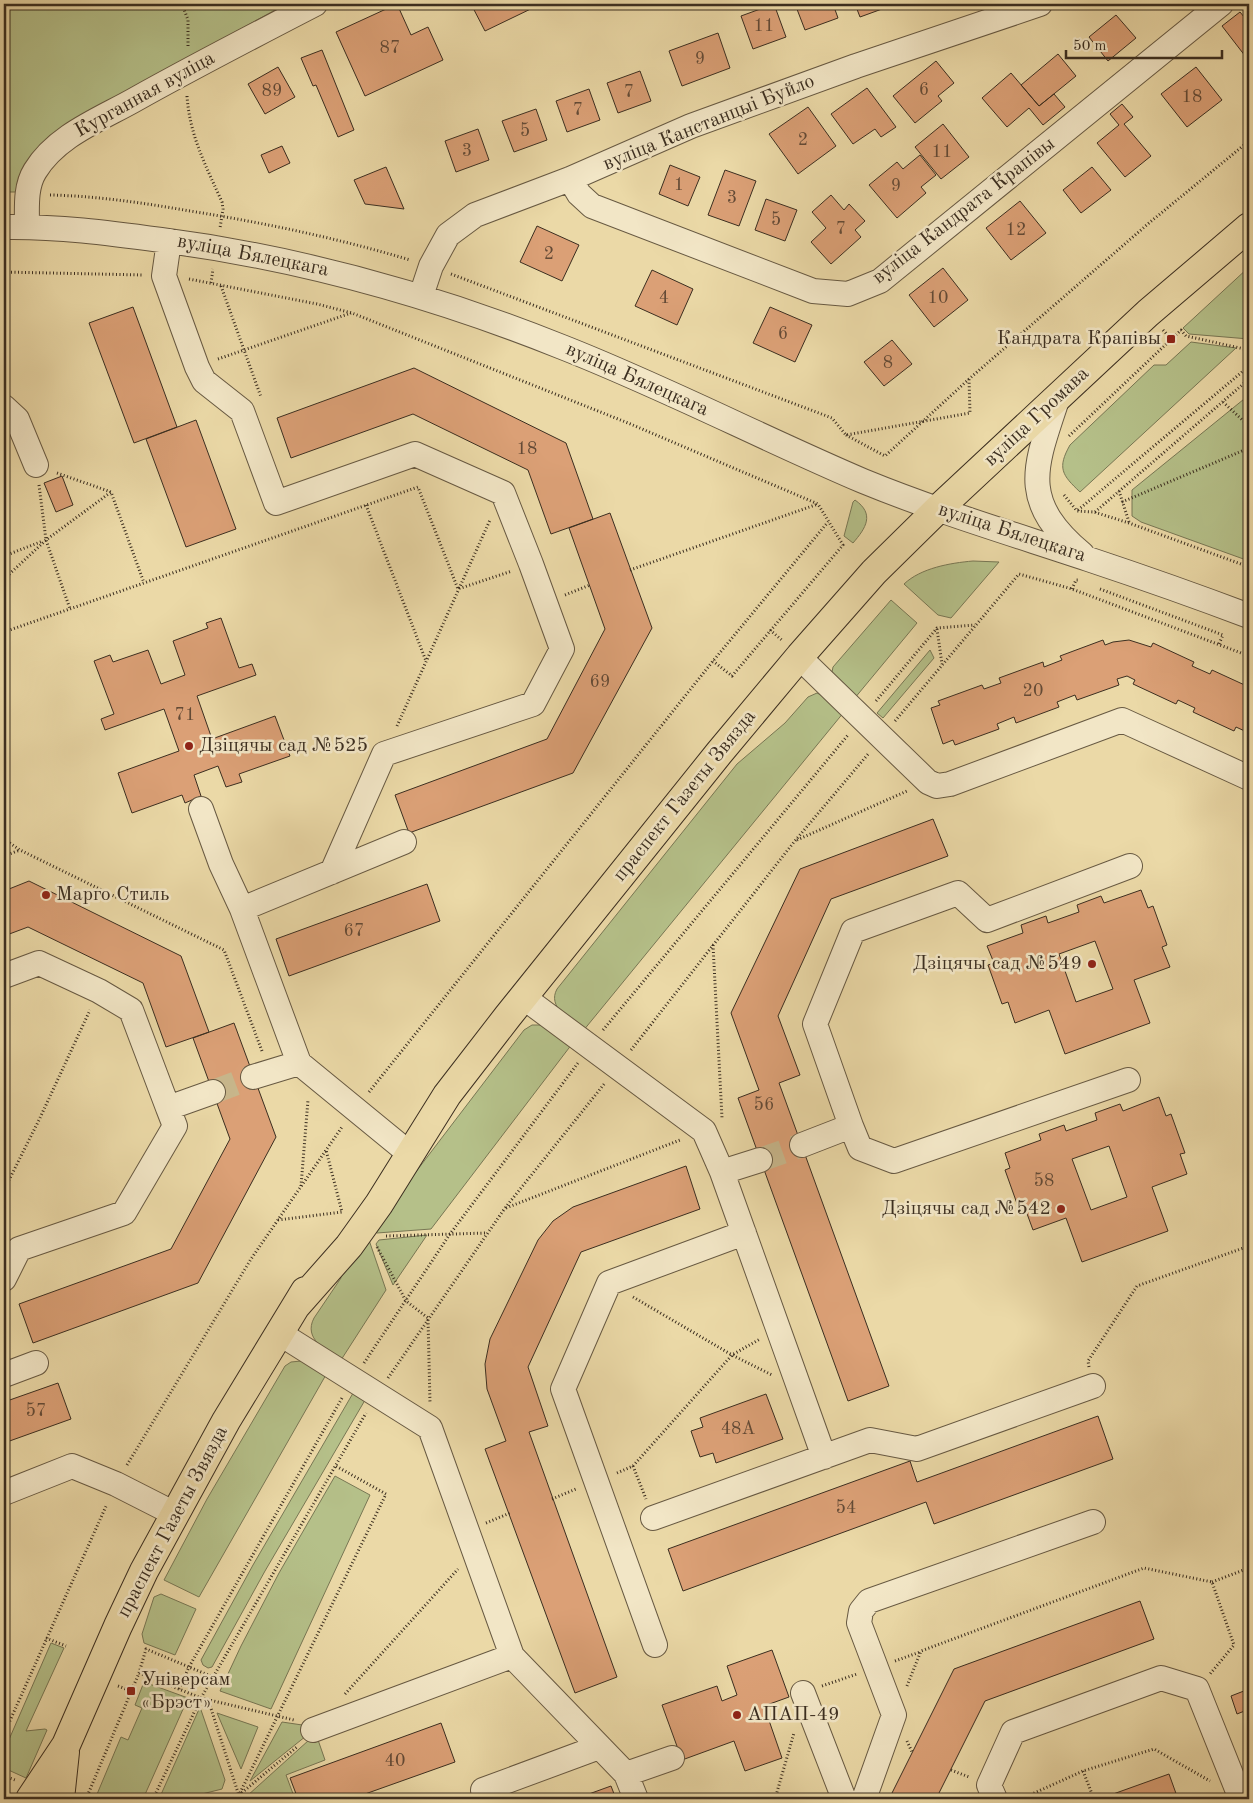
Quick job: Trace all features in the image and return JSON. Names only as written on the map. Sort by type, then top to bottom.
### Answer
[{"type":"main road","name":"вуліца Громава","points":[[938,509],[1148,313],[1249,226]]},
{"type":"main road","name":"праспект Газеты Звязда","points":[[30,1799],[66,1745],[131,1597],[175,1514],[226,1421],[296,1306],[335,1233],[379,1173],[405,1151],[523,997],[718,753],[874,572],[938,509]]},
{"type":"main road","name":"праспект Газеты Звязда","points":[[60,1799],[66,1745]]},
{"type":"street","name":"Курганная вуліца","points":[[27,226],[27,195],[30,180],[40,163],[66,138],[188,70],[315,4]]},
{"type":"street","name":"вуліца Канстанцыі Буйло","points":[[421,296],[431,266],[448,235],[475,216],[570,179],[690,126],[856,66],[1040,4]]},
{"type":"street","name":"вуліца Кандрата Крапівы","points":[[570,179],[579,194],[592,206],[813,291],[848,294],[880,281],[1221,4]]},
{"type":"street","name":"вуліца Бялецкага","points":[[4,227],[27,226],[105,232],[217,248],[305,265],[421,296],[562,347],[864,481],[938,509],[1087,558],[1249,616]]},
{"type":"street","points":[[169,241],[164,276],[197,367],[204,381],[242,411],[276,503],[415,454],[503,493],[562,649],[532,704],[384,754],[332,872]]},
{"type":"street","points":[[1058,397],[1040,456],[1036,486],[1043,509],[1057,531],[1087,558]]},
{"type":"street","points":[[4,407],[18,418],[36,465]]},
{"type":"street","points":[[799,657],[928,782],[937,786],[950,784],[1122,720],[1249,778]]},
{"type":"street","points":[[201,810],[221,864],[242,909],[305,1068],[405,1151]]},
{"type":"street","points":[[242,909],[404,842]]},
{"type":"street","points":[[1128,1080],[894,1161],[860,1148],[815,1024],[853,931],[958,893],[987,920],[1130,866]]},
{"type":"street","points":[[4,976],[39,963],[99,991],[131,1010],[175,1126],[124,1213],[19,1249],[4,1279]]},
{"type":"street","points":[[523,997],[589,1047],[713,1129],[722,1172],[824,1457]]},
{"type":"street","points":[[261,1075],[305,1068]]},
{"type":"street","points":[[168,1108],[213,1092]]},
{"type":"street","points":[[802,1145],[851,1126]]},
{"type":"street","points":[[722,1172],[760,1160]]},
{"type":"street","points":[[655,1645],[563,1389],[609,1283],[744,1233]]},
{"type":"street","points":[[279,1333],[430,1428],[512,1656],[626,1774],[636,1799]]},
{"type":"street","points":[[4,1375],[36,1363]]},
{"type":"street","points":[[653,1518],[870,1440],[917,1449],[1093,1386]]},
{"type":"street","points":[[4,1493],[72,1466],[116,1484],[175,1514]]},
{"type":"street","points":[[864,1799],[894,1715],[859,1623],[861,1611],[869,1601],[1093,1522]]},
{"type":"street","points":[[313,1730],[512,1656]]},
{"type":"street","points":[[995,1799],[989,1785],[1014,1732],[1161,1678],[1197,1689],[1240,1799]]},
{"type":"street","points":[[803,1693],[844,1799]]},
{"type":"street","points":[[483,1790],[599,1747]]},
{"type":"street","points":[[626,1774],[672,1758]]},
{"type":"path","points":[[182,4],[188,20],[188,108],[194,139],[222,202],[220,232]]},
{"type":"path","points":[[832,418],[846,435],[885,456],[969,379],[1149,223],[1249,141]]},
{"type":"path","points":[[211,283],[214,263]]},
{"type":"path","points":[[4,272],[164,276],[211,283],[317,304],[352,313],[628,423],[818,504],[843,545],[732,676],[713,661]]},
{"type":"path","points":[[220,285],[263,405]]},
{"type":"path","points":[[197,367],[352,313]]},
{"type":"path","points":[[1063,442],[1181,330],[1186,336],[1249,350]]},
{"type":"path","points":[[1077,511],[1249,366]]},
{"type":"path","points":[[846,435],[970,413],[969,379]]},
{"type":"path","points":[[1094,512],[1249,379]]},
{"type":"path","points":[[1224,402],[1249,426]]},
{"type":"path","points":[[1122,502],[1249,448]]},
{"type":"path","points":[[70,609],[46,540],[36,465],[111,492]]},
{"type":"path","points":[[4,632],[418,487],[458,589]]},
{"type":"path","points":[[1119,490],[1129,523]]},
{"type":"path","points":[[4,579],[46,540],[111,492]]},
{"type":"path","points":[[111,492],[144,583]]},
{"type":"path","points":[[1061,492],[1077,511],[1094,512],[1129,523],[1249,567]]},
{"type":"path","points":[[384,754],[503,493]]},
{"type":"path","points":[[630,570],[818,504]]},
{"type":"path","points":[[366,505],[426,662]]},
{"type":"path","points":[[4,1734],[116,1484],[251,1259],[355,1109],[713,661],[828,522]]},
{"type":"path","points":[[4,556],[46,540]]},
{"type":"path","points":[[458,589],[531,564]]},
{"type":"path","points":[[153,1799],[213,1677],[334,1466],[377,1394],[488,1233],[712,944],[794,842],[1019,574],[1072,589],[1249,656]]},
{"type":"path","points":[[1072,589],[1076,580],[1085,583]]},
{"type":"path","points":[[1094,586],[1224,635],[1219,644]]},
{"type":"path","points":[[179,1689],[189,1667],[353,1379],[450,1234],[589,1047],[936,628],[976,625]]},
{"type":"path","points":[[936,628],[942,665]]},
{"type":"path","points":[[794,842],[928,782]]},
{"type":"path","points":[[4,839],[20,850],[224,950],[261,1075]]},
{"type":"path","points":[[4,856],[20,850]]},
{"type":"path","points":[[506,1208],[713,1129],[712,944]]},
{"type":"path","points":[[4,1190],[99,991]]},
{"type":"path","points":[[301,1186],[305,1068]]},
{"type":"path","points":[[278,1220],[342,1212],[326,1150]]},
{"type":"path","points":[[380,1236],[488,1233]]},
{"type":"path","points":[[375,1244],[406,1301],[428,1318]]},
{"type":"path","points":[[1093,1386],[1088,1361],[1137,1286],[1249,1246]]},
{"type":"path","points":[[609,1283],[732,1355],[799,1388]]},
{"type":"path","points":[[428,1318],[430,1428]]},
{"type":"path","points":[[633,1466],[732,1355],[778,1328]]},
{"type":"path","points":[[239,1798],[386,1494],[334,1466]]},
{"type":"path","points":[[339,1701],[474,1551]]},
{"type":"path","points":[[894,1715],[921,1652],[1144,1568],[1212,1582],[1249,1568]]},
{"type":"path","points":[[1197,1689],[1234,1645],[1212,1582]]},
{"type":"path","points":[[46,1638],[66,1646]]},
{"type":"path","points":[[86,1799],[139,1673],[146,1649],[213,1677]]},
{"type":"path","points":[[139,1673],[202,1698],[310,1723],[314,1732],[239,1798],[222,1799]]},
{"type":"path","points":[[208,1699],[239,1798]]},
{"type":"path","points":[[1021,1799],[1083,1771],[1154,1749],[1212,1782]]},
{"type":"path","points":[[1083,1771],[1094,1799]]},
{"type":"green space","points":[[4,4],[286,4],[112,100],[18,192],[4,192]]},
{"type":"green space","points":[[1249,267],[1249,339],[1189,334],[1183,328]]},
{"type":"green space","points":[[1191,342],[1236,348],[1080,492],[1069,481],[1063,471],[1064,460],[1070,445],[1154,365],[1166,365]]},
{"type":"green space","points":[[1249,395],[1249,561],[1141,522],[1132,516],[1132,490]]},
{"type":"green space","points":[[855,500],[861,505],[867,516],[862,532],[853,543],[844,536]]},
{"type":"green space","points":[[973,561],[999,562],[951,618],[938,615],[904,584],[927,570]]},
{"type":"green space","points":[[891,600],[917,623],[854,699],[832,672],[833,667]]},
{"type":"green space","points":[[930,650],[934,658],[883,718],[877,713]]},
{"type":"green space","points":[[817,693],[844,712],[583,1031],[566,1018],[557,1007],[555,996],[557,989],[737,764],[785,723],[808,697]]},
{"type":"green space","points":[[532,1025],[541,1025],[572,1044],[431,1229],[377,1233],[374,1231],[409,1174],[415,1173],[524,1030]]},
{"type":"green space","points":[[427,1235],[393,1285],[376,1244],[379,1240]]},
{"type":"green space","points":[[369,1240],[386,1290],[341,1360],[318,1343],[311,1332],[311,1325],[341,1278],[340,1275]]},
{"type":"green space","points":[[301,1361],[327,1373],[199,1597],[164,1580],[207,1499],[285,1366],[291,1362]]},
{"type":"green space","points":[[356,1388],[368,1395],[265,1571],[212,1667],[208,1668],[203,1665],[201,1660],[253,1565]]},
{"type":"green space","points":[[335,1476],[370,1495],[271,1709],[220,1691],[279,1573]]},
{"type":"green space","points":[[161,1594],[196,1609],[175,1655],[144,1643],[142,1634],[154,1597]]},
{"type":"green space","points":[[51,1643],[64,1648],[26,1731],[47,1730],[26,1778],[4,1768],[4,1751]]},
{"type":"green space","points":[[144,1682],[188,1698],[143,1799],[95,1799],[121,1737],[128,1740],[142,1708],[135,1705]]},
{"type":"green space","points":[[200,1707],[225,1780],[222,1789],[182,1799],[159,1799]]},
{"type":"green space","points":[[217,1713],[258,1727],[241,1769]]},
{"type":"green space","points":[[282,1722],[309,1726],[311,1732],[250,1781]]},
{"type":"green space","points":[[317,1737],[325,1760],[286,1775],[295,1799],[248,1799],[247,1796],[309,1740]]},
{"type":"building","points":[[397,4],[411,35],[428,27],[443,60],[365,96],[336,32]]},
{"type":"building","points":[[471,4],[541,4],[485,31]]},
{"type":"building","points":[[774,4],[786,37],[753,49],[741,16]]},
{"type":"building","points":[[795,4],[833,4],[838,18],[805,30]]},
{"type":"building","points":[[855,4],[893,4],[893,5],[860,17]]},
{"type":"building","points":[[1240,12],[1249,23],[1249,61],[1222,26]]},
{"type":"building","points":[[1116,15],[1136,38],[1108,61],[1089,37]]},
{"type":"building","points":[[718,33],[730,68],[682,86],[669,51]]},
{"type":"building","points":[[322,50],[354,130],[338,137],[316,85],[313,86],[301,58]]},
{"type":"building","points":[[1058,54],[1076,76],[1039,106],[1021,85]]},
{"type":"building","points":[[936,61],[954,83],[938,96],[942,101],[915,123],[893,96]]},
{"type":"building","points":[[278,67],[295,97],[265,114],[248,84]]},
{"type":"building","points":[[1196,67],[1222,100],[1187,127],[1161,94]]},
{"type":"building","points":[[640,71],[651,101],[618,113],[607,83]]},
{"type":"building","points":[[1011,73],[1039,106],[1054,94],[1065,107],[1043,125],[1029,108],[1007,127],[982,98]]},
{"type":"building","points":[[867,88],[896,127],[881,137],[875,129],[853,144],[831,114]]},
{"type":"building","points":[[589,89],[600,120],[567,132],[556,101]]},
{"type":"building","points":[[1122,104],[1133,117],[1124,124],[1151,156],[1125,177],[1097,143],[1119,125],[1110,114]]},
{"type":"building","points":[[808,107],[836,146],[798,174],[769,134]]},
{"type":"building","points":[[536,109],[547,140],[514,152],[502,121]]},
{"type":"building","points":[[943,124],[969,157],[941,179],[915,147]]},
{"type":"building","points":[[478,129],[489,160],[456,172],[445,141]]},
{"type":"building","points":[[282,146],[290,163],[269,173],[261,155]]},
{"type":"building","points":[[920,155],[936,175],[921,187],[926,193],[897,218],[869,185],[897,162],[903,169]]},
{"type":"building","points":[[670,165],[700,177],[688,206],[659,194]]},
{"type":"building","points":[[386,167],[404,209],[365,204],[354,180]]},
{"type":"building","points":[[1092,167],[1111,190],[1081,213],[1063,190]]},
{"type":"building","points":[[725,170],[756,181],[739,226],[708,215]]},
{"type":"building","points":[[831,195],[844,210],[849,204],[865,221],[855,230],[861,237],[831,264],[811,242],[826,228],[812,212]]},
{"type":"building","points":[[766,199],[797,210],[785,241],[755,230]]},
{"type":"building","points":[[1020,201],[1046,233],[1011,260],[986,228]]},
{"type":"building","points":[[537,226],[579,245],[562,281],[520,262]]},
{"type":"building","points":[[943,268],[968,300],[934,327],[909,295]]},
{"type":"building","points":[[652,270],[693,289],[677,325],[635,306]]},
{"type":"building","points":[[133,307],[177,427],[134,443],[89,323]]},
{"type":"building","points":[[770,307],[812,325],[795,362],[753,343]]},
{"type":"building","points":[[892,340],[912,364],[884,386],[864,362]]},
{"type":"building","points":[[414,368],[566,443],[593,519],[551,534],[528,470],[413,414],[291,458],[277,418]]},
{"type":"building","points":[[196,420],[236,529],[186,547],[146,439]]},
{"type":"building","points":[[62,476],[73,505],[56,512],[44,483]]},
{"type":"building","points":[[610,513],[652,628],[573,773],[409,833],[395,795],[547,739],[605,629],[569,528]]},
{"type":"building","points":[[221,618],[239,668],[252,664],[256,675],[197,696],[212,739],[275,716],[290,756],[239,774],[242,782],[226,787],[218,766],[194,775],[201,796],[185,803],[182,795],[132,813],[118,773],[179,751],[164,709],[105,730],[101,719],[114,714],[94,661],[110,655],[113,662],[148,650],[161,684],[185,675],[173,641],[208,628],[206,623]]},
{"type":"building","points":[[1103,640],[1105,645],[1129,640],[1151,647],[1153,643],[1194,662],[1192,666],[1210,674],[1212,670],[1249,687],[1249,733],[1236,727],[1234,731],[1193,712],[1195,708],[1178,700],[1176,704],[1133,684],[1135,680],[1127,676],[1117,679],[1119,685],[1077,700],[1075,695],[1057,702],[1059,707],[1016,723],[1014,717],[997,724],[999,729],[955,745],[953,740],[943,744],[931,708],[940,705],[938,701],[982,685],[984,689],[1001,683],[999,678],[1043,662],[1044,667],[1062,660],[1060,656]]},
{"type":"building","points":[[933,819],[948,856],[831,899],[778,1016],[800,1075],[779,1083],[889,1386],[848,1401],[738,1098],[759,1090],[731,1013],[800,869]]},
{"type":"building","points":[[29,881],[181,956],[209,1032],[166,1047],[143,983],[28,927],[4,936],[4,891]]},
{"type":"building","points":[[427,884],[440,921],[289,976],[276,939]]},
{"type":"building","points":[[1141,890],[1148,908],[1153,906],[1167,945],[1162,947],[1170,967],[1134,980],[1150,1023],[1065,1054],[1049,1010],[1015,1023],[1008,1002],[1002,1004],[988,965],[994,963],[987,946],[1023,933],[1021,925],[1046,916],[1048,923],[1079,912],[1077,905],[1101,896],[1104,903]],"holes":[[[1095,941],[1113,989],[1076,1002],[1059,954]]]},
{"type":"building","points":[[234,1023],[276,1137],[198,1283],[33,1343],[19,1304],[171,1249],[230,1139],[193,1038]]},
{"type":"building","points":[[1159,1097],[1166,1116],[1171,1114],[1185,1153],[1180,1154],[1187,1174],[1152,1187],[1168,1231],[1082,1262],[1066,1218],[1033,1230],[1026,1211],[1020,1212],[1005,1170],[1010,1168],[1005,1153],[1041,1140],[1039,1134],[1064,1125],[1066,1131],[1097,1120],[1095,1113],[1120,1104],[1123,1111]],"holes":[[[1109,1146],[1127,1197],[1091,1210],[1072,1159]]]},
{"type":"building","points":[[686,1166],[700,1209],[581,1252],[528,1367],[548,1426],[529,1432],[617,1677],[575,1693],[485,1449],[506,1441],[487,1389],[485,1364],[490,1339],[538,1240],[553,1221],[573,1207]]},
{"type":"building","points":[[58,1383],[71,1419],[4,1443],[4,1402]]},
{"type":"building","points":[[766,1394],[783,1439],[716,1463],[713,1453],[700,1457],[691,1431],[703,1427],[700,1418]]},
{"type":"building","points":[[1098,1416],[1113,1459],[934,1524],[926,1502],[683,1591],[668,1549],[910,1461],[917,1482]]},
{"type":"building","points":[[1140,1601],[1154,1639],[985,1701],[936,1799],[889,1799],[954,1669]]},
{"type":"building","points":[[772,1650],[789,1697],[764,1706],[782,1758],[745,1771],[734,1741],[682,1760],[662,1705],[717,1686],[722,1701],[737,1695],[727,1666]]},
{"type":"building","points":[[1249,1689],[1249,1715],[1247,1710],[1237,1714],[1231,1696]]},
{"type":"building","points":[[441,1723],[455,1762],[351,1799],[298,1799],[290,1778]]},
{"type":"building","points":[[1169,1774],[1178,1799],[1102,1798]]},
{"type":"building","points":[[611,1786],[616,1799],[575,1799]]},
{"type":"tunnel","points":[[213,1092],[253,1077]]},
{"type":"tunnel","points":[[760,1160],[802,1145]]},
{"type":"place","name":"Кандрата Крапівы","points":[[1171,339]]},
{"type":"place","name":"Дзіцячы сад №525","points":[[189,746]]},
{"type":"place","name":"Марго Стиль","points":[[46,895]]},
{"type":"place","name":"Дзіцячы сад №549","points":[[1092,964]]},
{"type":"place","name":"Дзіцячы сад №542","points":[[1061,1209]]},
{"type":"place","name":"Універсам «Брэст»","points":[[131,1691]]},
{"type":"place","name":"АПАП-49","points":[[737,1715]]}]
